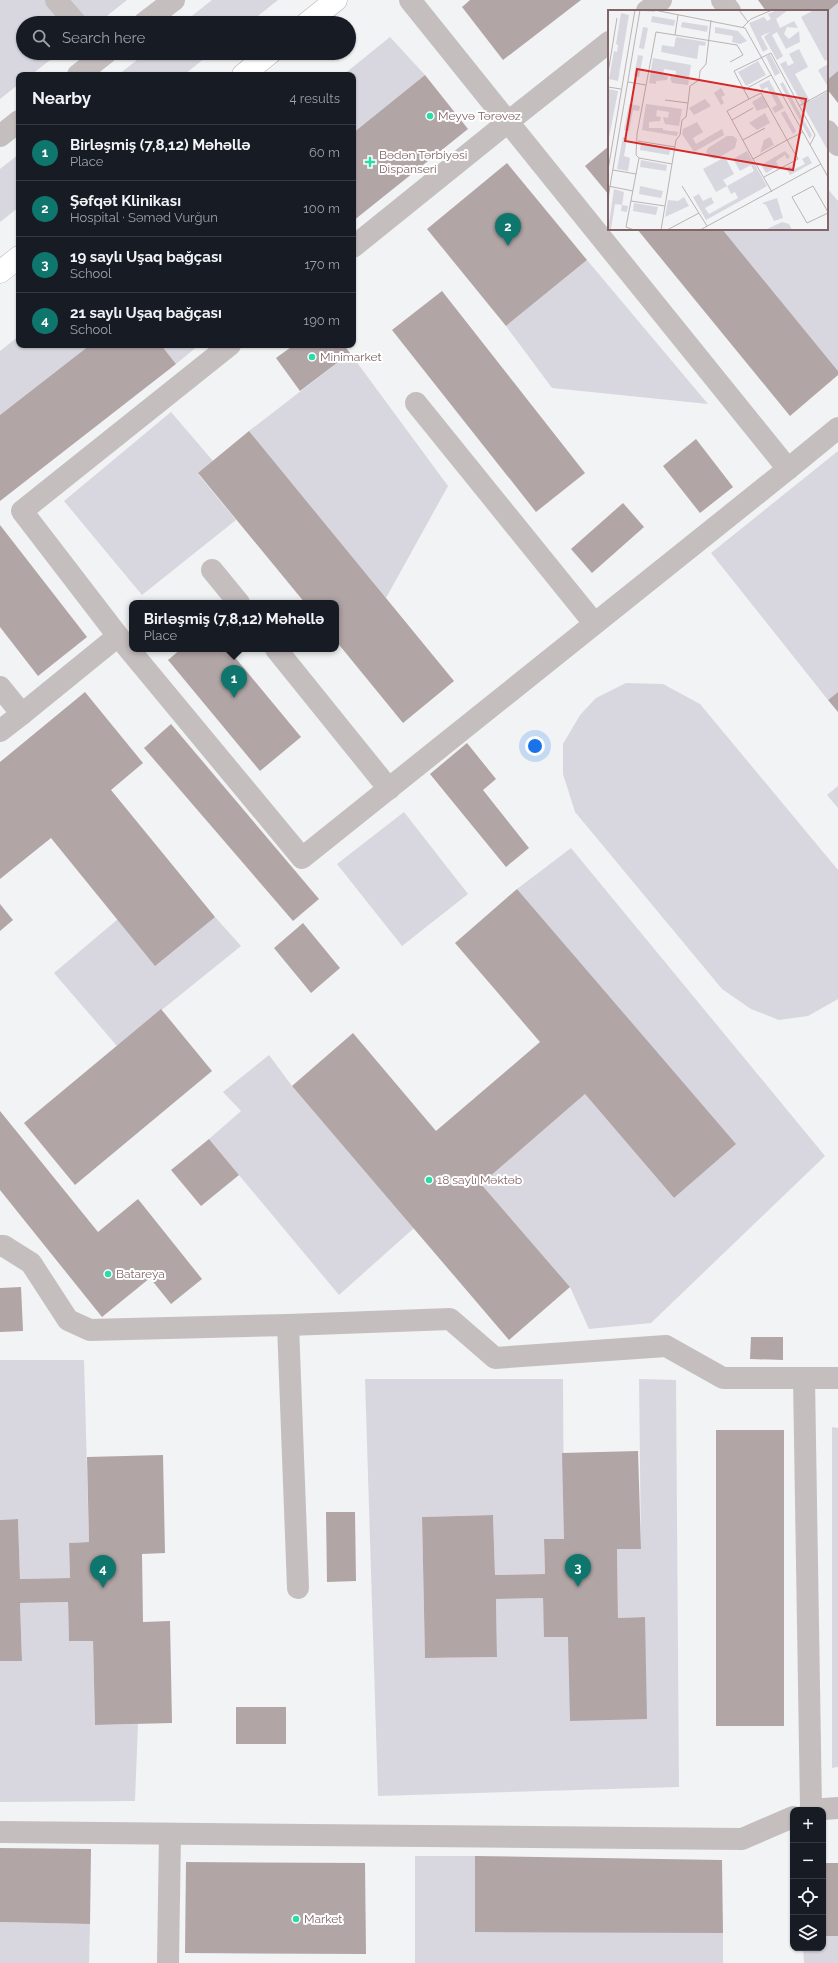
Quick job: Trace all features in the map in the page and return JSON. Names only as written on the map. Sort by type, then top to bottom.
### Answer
[{"type":"main road","points":[[316,16],[336,0]]},
{"type":"main road","points":[[247,72],[261,60]]},
{"type":"main road","points":[[0,272],[16,259]]},
{"type":"lane","points":[[56,0],[70,16]]},
{"type":"lane","points":[[153,16],[174,0]]},
{"type":"lane","points":[[410,0],[788,469]]},
{"type":"lane","points":[[648,10],[661,0]]},
{"type":"lane","points":[[722,0],[729,10]]},
{"type":"lane","points":[[356,245],[608,43]]},
{"type":"lane","points":[[82,72],[96,60]]},
{"type":"lane","points":[[0,136],[16,123]]},
{"type":"lane","points":[[828,132],[838,145]]},
{"type":"lane","points":[[129,649],[22,511],[226,348]]},
{"type":"lane","points":[[416,403],[594,623]]},
{"type":"lane","points":[[131,652],[302,858],[838,428]]},
{"type":"lane","points":[[212,570],[237,600]]},
{"type":"lane","points":[[0,731],[118,636]]},
{"type":"lane","points":[[278,652],[389,789]]},
{"type":"lane","points":[[0,687],[22,714]]},
{"type":"lane","points":[[0,1246],[4,1246],[31,1263],[68,1320],[90,1330],[288,1325],[450,1318],[495,1358],[666,1346],[723,1378],[838,1378]]},
{"type":"lane","points":[[288,1325],[298,1588]]},
{"type":"lane","points":[[804,1378],[810,1807]]},
{"type":"lane","points":[[826,1809],[838,1808]]},
{"type":"lane","points":[[0,1832],[742,1839],[790,1818]]},
{"type":"lane","points":[[168,1963],[170,1834]]},
{"type":"shaded area","points":[[0,0],[127,0],[107,16],[16,16],[16,60],[50,60],[35,72],[16,72],[16,86],[0,99]]},
{"type":"shaded area","points":[[212,0],[278,0],[258,16],[192,16]]},
{"type":"shaded area","points":[[838,3],[838,71],[828,79],[828,10]]},
{"type":"shaded area","points":[[390,37],[425,75],[356,131],[356,72],[347,72]]},
{"type":"shaded area","points":[[137,60],[202,60],[188,72],[122,72]]},
{"type":"shaded area","points":[[16,156],[16,209],[0,222],[0,169]]},
{"type":"shaded area","points":[[828,189],[838,201],[838,371],[723,230],[828,230]]},
{"type":"shaded area","points":[[587,260],[708,404],[552,388],[506,326]]},
{"type":"shaded area","points":[[16,338],[16,348],[86,348],[0,415],[0,351]]},
{"type":"shaded area","points":[[163,348],[195,348],[176,364]]},
{"type":"shaded area","points":[[350,353],[448,486],[386,598],[249,431]]},
{"type":"shaded area","points":[[171,412],[213,461],[198,474],[236,520],[142,595],[64,501]]},
{"type":"shaded area","points":[[838,451],[838,692],[828,700],[711,553]]},
{"type":"shaded area","points":[[626,683],[663,684],[700,704],[838,870],[838,999],[808,1016],[779,1020],[751,1009],[722,989],[575,812],[563,774],[563,744],[580,715],[596,698]]},
{"type":"shaded area","points":[[838,786],[838,808],[827,795]]},
{"type":"shaded area","points":[[404,812],[468,894],[402,946],[337,864]]},
{"type":"shaded area","points":[[571,848],[825,1156],[651,1323],[589,1329],[570,1287],[481,1184],[585,1094],[674,1198],[735,1144],[517,889]]},
{"type":"shaded area","points":[[215,917],[241,946],[117,1046],[54,973],[118,919]]},
{"type":"shaded area","points":[[269,1055],[292,1086],[414,1228],[339,1295],[209,1139],[241,1111],[223,1092]]},
{"type":"shaded area","points":[[0,1360],[84,1360],[89,1542],[69,1543],[70,1578],[20,1579],[18,1519],[0,1520]]},
{"type":"shaded area","points":[[365,1379],[563,1379],[564,1539],[544,1539],[545,1574],[495,1575],[493,1515],[422,1517],[425,1658],[497,1657],[496,1599],[543,1598],[545,1637],[645,1617],[618,1618],[617,1549],[641,1549],[639,1379],[676,1380],[679,1787],[378,1796]]},
{"type":"shaded area","points":[[832,1427],[838,1428],[838,1767],[832,1768]]},
{"type":"shaded area","points":[[68,1602],[69,1641],[93,1641],[95,1725],[138,1724],[135,1801],[0,1802],[0,1661],[22,1660],[20,1603]]},
{"type":"shaded area","points":[[415,1856],[475,1856],[723,1933],[723,1963],[415,1963]]},
{"type":"shaded area","points":[[0,1922],[90,1924],[89,1963],[0,1963]]},
{"type":"shaded area","points":[[826,1936],[838,1936],[838,1963],[804,1963],[803,1951],[826,1951]]},
{"type":"building","points":[[470,0],[581,0],[503,60],[462,7]]},
{"type":"building","points":[[758,0],[838,0],[838,3],[828,11],[765,10]]},
{"type":"building","points":[[838,71],[838,103],[828,90],[828,79]]},
{"type":"building","points":[[425,75],[468,129],[356,219],[356,131]]},
{"type":"building","points":[[608,147],[608,194],[585,166]]},
{"type":"building","points":[[507,163],[587,260],[506,326],[427,229]]},
{"type":"building","points":[[638,230],[723,230],[838,371],[838,375],[790,416]]},
{"type":"building","points":[[442,291],[585,473],[536,512],[392,330]]},
{"type":"building","points":[[86,348],[163,348],[176,364],[0,501],[0,415]]},
{"type":"building","points":[[290,348],[346,348],[350,353],[300,391],[276,358]]},
{"type":"building","points":[[249,431],[454,681],[403,723],[339,645],[339,600],[303,600],[198,473]]},
{"type":"building","points":[[696,439],[733,487],[700,513],[663,466]]},
{"type":"building","points":[[623,503],[644,527],[592,573],[571,549]]},
{"type":"building","points":[[0,525],[87,637],[38,676],[0,627]]},
{"type":"building","points":[[177,652],[230,652],[301,737],[260,771],[168,660]]},
{"type":"building","points":[[85,692],[143,763],[111,790],[215,917],[155,966],[51,838],[0,879],[0,762]]},
{"type":"building","points":[[838,692],[838,712],[828,700]]},
{"type":"building","points":[[171,724],[319,899],[293,921],[144,748]]},
{"type":"building","points":[[467,743],[496,779],[483,790],[529,848],[506,867],[430,774]]},
{"type":"building","points":[[517,889],[736,1144],[674,1198],[585,1094],[481,1184],[570,1287],[509,1340],[292,1086],[353,1033],[436,1131],[540,1042],[455,943]]},
{"type":"building","points":[[0,904],[13,920],[0,931]]},
{"type":"building","points":[[303,923],[340,968],[311,993],[274,948]]},
{"type":"building","points":[[161,1009],[212,1071],[75,1185],[24,1123]]},
{"type":"building","points":[[0,1111],[98,1232],[138,1199],[202,1279],[171,1304],[150,1278],[102,1317],[0,1190]]},
{"type":"building","points":[[209,1139],[239,1175],[201,1206],[171,1170]]},
{"type":"building","points":[[21,1287],[23,1331],[0,1332],[0,1288]]},
{"type":"building","points":[[751,1337],[783,1337],[783,1360],[750,1359]]},
{"type":"building","points":[[716,1430],[784,1430],[784,1726],[716,1726]]},
{"type":"building","points":[[638,1451],[641,1549],[617,1549],[618,1618],[645,1617],[647,1719],[570,1721],[568,1637],[544,1637],[543,1598],[496,1599],[497,1657],[425,1658],[422,1517],[493,1515],[495,1575],[545,1574],[544,1539],[564,1539],[562,1453]]},
{"type":"building","points":[[163,1455],[165,1553],[142,1554],[143,1622],[170,1621],[172,1723],[95,1725],[93,1641],[69,1641],[68,1602],[20,1603],[22,1661],[0,1661],[0,1520],[18,1519],[20,1579],[70,1578],[69,1543],[89,1542],[87,1457]]},
{"type":"building","points":[[326,1512],[355,1512],[356,1581],[327,1582]]},
{"type":"building","points":[[236,1707],[286,1707],[286,1744],[236,1744]]},
{"type":"building","points":[[0,1848],[91,1849],[90,1924],[0,1922]]},
{"type":"building","points":[[475,1856],[722,1860],[723,1933],[475,1932]]},
{"type":"building","points":[[186,1862],[365,1863],[366,1954],[185,1953]]},
{"type":"building","points":[[826,1863],[838,1863],[838,1936],[826,1936]]},
{"type":"place","name":"Meyvə Tərəvəz","points":[[430,116]]},
{"type":"place","name":"Bədən Tərbiyəsi Dispanseri","points":[[370,162]]},
{"type":"place","name":"Şəfqət Klinikası","points":[[508,246]]},
{"type":"place","name":"Minimarket","points":[[312,357]]},
{"type":"place","name":"Birləşmiş (7,8,12) Məhəllə","points":[[234,698]]},
{"type":"place","name":"18 saylı Məktəb","points":[[429,1180]]},
{"type":"place","name":"Batareya","points":[[108,1274]]},
{"type":"place","name":"19 saylı Uşaq bağçası","points":[[578,1587]]},
{"type":"place","name":"21 saylı Uşaq bağçası","points":[[103,1588]]},
{"type":"place","name":"Market","points":[[296,1919]]}]
